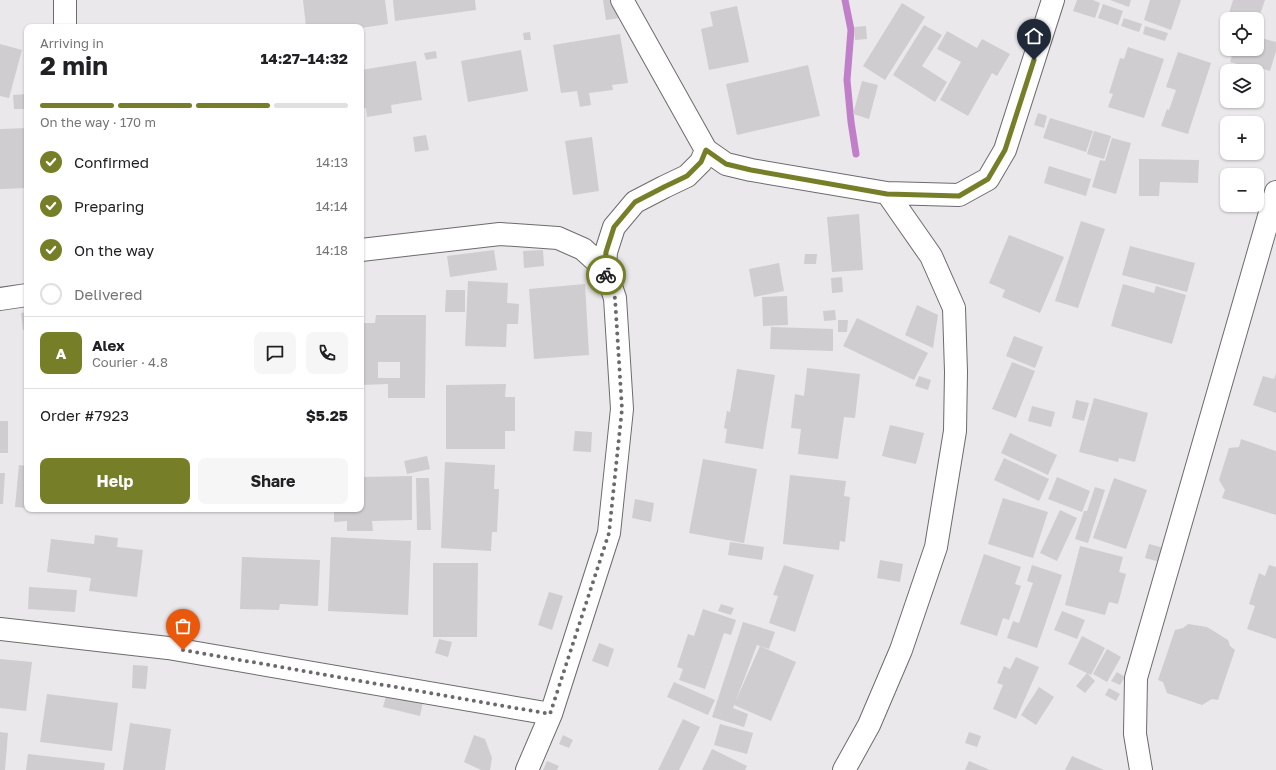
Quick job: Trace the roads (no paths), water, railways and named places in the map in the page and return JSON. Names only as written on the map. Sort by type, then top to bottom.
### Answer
[{"type":"street","points":[[65,0],[65,24]]},
{"type":"street","points":[[622,0],[706,150],[726,164],[751,170],[887,194],[959,196],[988,179],[1005,150],[1053,0]]},
{"type":"street","points":[[527,770],[550,714],[609,533],[622,409],[615,298],[605,269],[606,252],[614,227],[635,202],[687,176],[701,162],[706,150]]},
{"type":"street","points":[[1141,770],[1135,734],[1136,678],[1276,192]]},
{"type":"street","points":[[844,770],[869,725],[901,650],[936,547],[955,432],[956,372],[954,308],[931,256],[887,194]]},
{"type":"street","points":[[364,250],[500,234],[558,238],[583,249],[605,269]]},
{"type":"street","points":[[0,299],[24,293]]},
{"type":"street","points":[[0,629],[168,648],[550,714]]},
{"type":"waterway","points":[[845,0],[851,30],[847,80],[856,154]]}]
